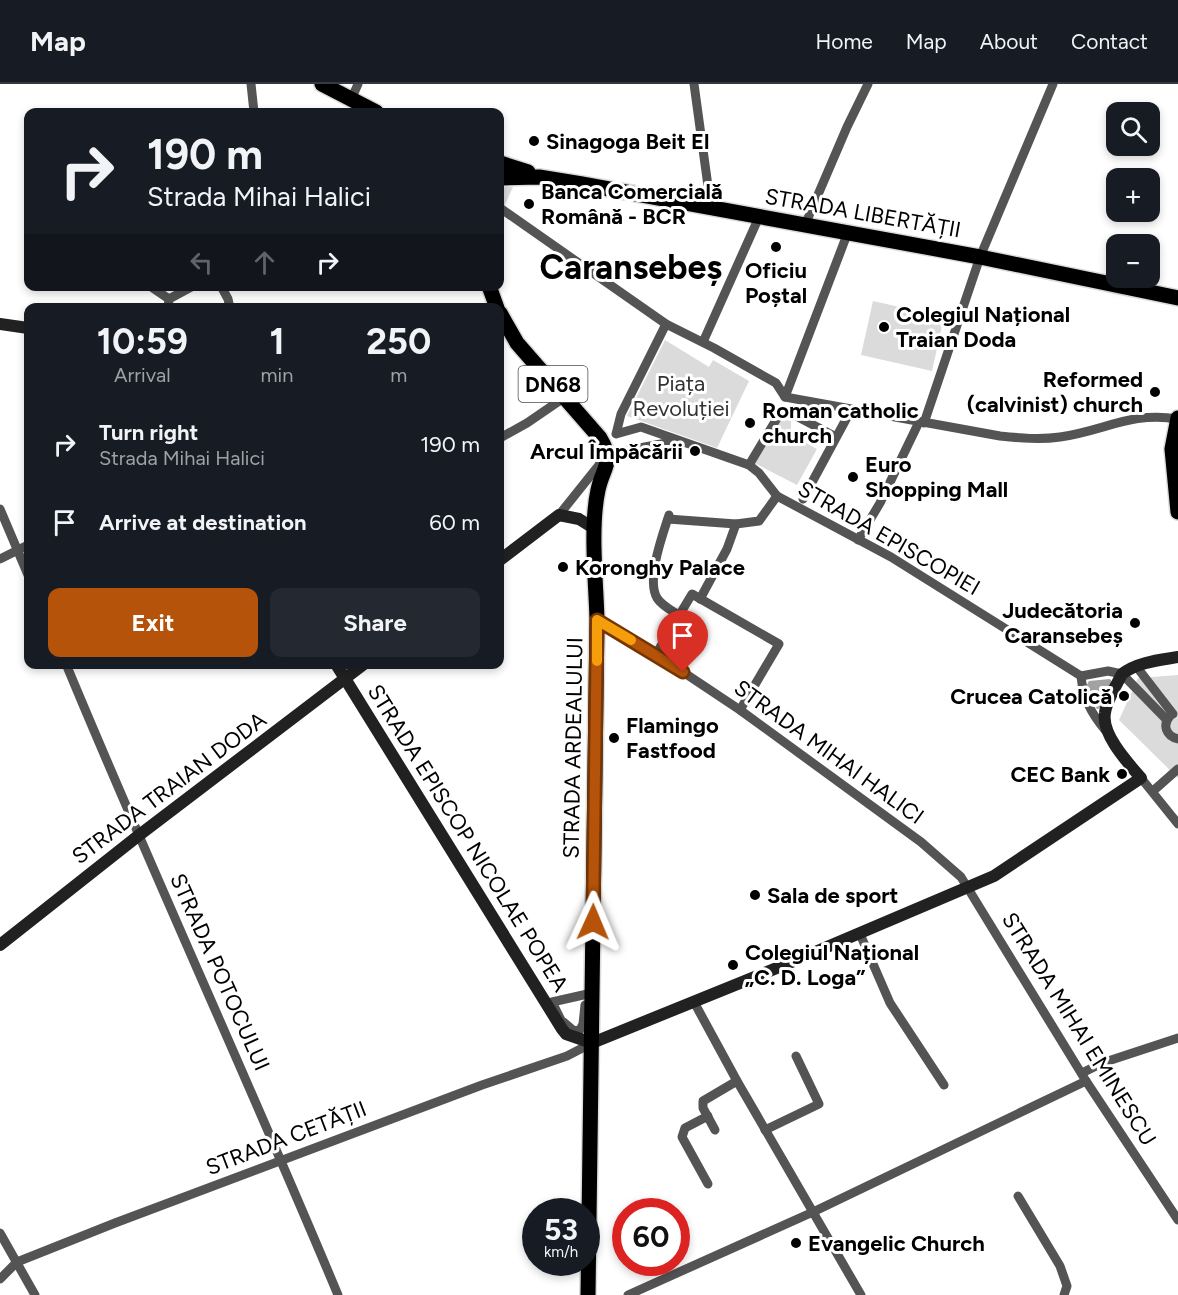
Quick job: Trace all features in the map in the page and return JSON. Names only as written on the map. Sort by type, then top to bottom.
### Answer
[{"type":"main road","points":[[322,84],[368,108]]},
{"type":"main road","name":"STRADA LIBERTĂȚII","points":[[504,165],[539,177],[848,232],[1178,298]]},
{"type":"main road","name":"STRADA LIBERTĂȚII","points":[[504,178],[539,177]]},
{"type":"main road","name":"DN68","points":[[504,325],[600,438],[608,454]]},
{"type":"main road","points":[[1178,418],[1172,449],[1178,512]]},
{"type":"main road","name":"STRADA ARDEALULUI","points":[[588,1295],[592,1043],[589,994],[597,620],[595,529],[598,488],[606,471],[608,454]]},
{"type":"street","points":[[251,84],[254,108]]},
{"type":"street","points":[[351,100],[358,84]]},
{"type":"street","points":[[694,84],[711,208]]},
{"type":"street","points":[[806,225],[847,127],[868,84]]},
{"type":"street","points":[[858,540],[880,503],[921,422],[980,257],[1053,84]]},
{"type":"street","points":[[504,211],[666,324],[776,383],[785,397],[1000,436],[1044,439],[1077,434],[1130,418],[1154,416],[1178,418]]},
{"type":"street","points":[[703,342],[759,217]]},
{"type":"street","points":[[785,397],[848,232]]},
{"type":"street","points":[[167,297],[181,291]]},
{"type":"street","points":[[0,324],[24,327]]},
{"type":"street","name":"STRADA EPISCOPIEI","points":[[666,324],[621,414],[616,434],[641,427],[749,465],[759,473],[777,496],[891,557],[1081,676]]},
{"type":"street","points":[[504,436],[565,397]]},
{"type":"street","points":[[802,499],[851,410]]},
{"type":"street","points":[[749,465],[781,412],[836,437]]},
{"type":"street","points":[[504,557],[559,514],[599,465],[602,455],[677,441]]},
{"type":"street","points":[[679,615],[658,600],[653,590],[655,565],[669,517],[736,524],[759,521],[777,496]]},
{"type":"street","points":[[0,509],[24,566]]},
{"type":"street","points":[[559,514],[579,519],[595,529]]},
{"type":"street","points":[[656,654],[679,615],[696,596],[727,549],[736,524]]},
{"type":"street","points":[[0,559],[24,547]]},
{"type":"street","points":[[696,596],[779,644],[740,710]]},
{"type":"street","name":"STRADA MIHAI HALICI","points":[[597,620],[656,654],[740,710],[921,842],[961,877],[969,888]]},
{"type":"street","points":[[1110,735],[1105,713],[1122,674],[1136,666],[1178,657]]},
{"type":"street","points":[[1136,666],[1173,716]]},
{"type":"street","name":"STRADA POTOCULUI","points":[[68,669],[138,836],[174,912],[338,1295]]},
{"type":"street","name":"STRADA EPISCOP NICOLAE POPEA","points":[[339,669],[549,1003],[566,1034],[592,1043]]},
{"type":"street","name":"STRADA TRAIAN DODA","points":[[0,945],[138,836],[357,669]]},
{"type":"street","points":[[1173,716],[1122,674],[1108,671],[1081,676],[1083,694],[1093,715],[1110,735],[1121,755],[1178,824]]},
{"type":"street","points":[[1173,716],[1167,732],[1173,738],[1178,739]]},
{"type":"street","points":[[1153,792],[1178,769]]},
{"type":"street","points":[[592,1043],[860,934],[994,876],[1141,778]]},
{"type":"street","name":"STRADA MIHAI EMINESCU","points":[[969,888],[1084,1077],[1178,1220]]},
{"type":"street","points":[[860,934],[890,1003],[944,1085]]},
{"type":"street","points":[[589,994],[580,1030],[574,1031],[568,1027],[549,1003],[589,994]]},
{"type":"street","points":[[694,1002],[861,1295]]},
{"type":"street","points":[[628,1295],[813,1212],[1084,1077],[1120,1056],[1178,1038]]},
{"type":"street","name":"STRADA CETĂȚII","points":[[0,1279],[17,1262],[472,1089],[567,1056],[592,1043]]},
{"type":"street","points":[[765,1130],[819,1104],[796,1056]]},
{"type":"street","points":[[715,1130],[703,1108],[703,1101],[737,1081]]},
{"type":"street","points":[[708,1116],[685,1128],[682,1137],[708,1184]]},
{"type":"street","points":[[1018,1196],[1060,1266],[1067,1286],[1064,1295]]},
{"type":"street","points":[[0,1233],[35,1295]]},
{"type":"green space","points":[[513,187],[504,207],[504,188]]},
{"type":"green space","points":[[873,301],[944,317],[932,371],[861,355]]},
{"type":"green space","name":"Piața Revoluției","points":[[665,340],[709,367],[713,360],[749,381],[717,448],[627,416]]},
{"type":"green space","points":[[783,414],[791,418],[791,434],[817,449],[797,485],[754,463]]},
{"type":"green space","points":[[1178,675],[1178,778],[1119,720],[1138,678]]},
{"type":"shaded area","points":[[1110,679],[1114,685],[1102,708],[1097,709],[1089,699],[1090,694],[1085,688],[1089,681]]},
{"type":"slow traffic","points":[[597,661],[597,620],[631,640]]},
{"type":"place","name":"Sinagoga Beit El","points":[[534,141]]},
{"type":"place","name":"Banca Comercială Română - BCR","points":[[529,204]]},
{"type":"place","name":"Oficiu Poștal","points":[[776,247]]},
{"type":"place","name":"Colegiul Național Traian Doda","points":[[884,327]]},
{"type":"place","name":"Reformed (calvinist) church","points":[[1155,392]]},
{"type":"place","name":"Roman catholic church","points":[[750,423]]},
{"type":"place","name":"Arcul Împăcării","points":[[695,451]]},
{"type":"place","name":"Euro Shopping Mall","points":[[853,477]]},
{"type":"place","name":"Koronghy Palace","points":[[563,567]]},
{"type":"place","name":"Judecătoria Caransebeș","points":[[1135,623]]},
{"type":"place","name":"Crucea Catolică","points":[[1124,696]]},
{"type":"place","name":"Flamingo Fastfood","points":[[614,738]]},
{"type":"place","name":"CEC Bank","points":[[1122,774]]},
{"type":"place","name":"Sala de sport","points":[[755,895]]},
{"type":"place","name":"Colegiul Național „C. D. Loga”","points":[[733,965]]},
{"type":"place","name":"Evangelic Church","points":[[796,1243]]},
{"type":"district","name":"Caransebeș","points":[[631,267]]},
{"type":"route","points":[[593,922],[597,620],[683,672]]}]
